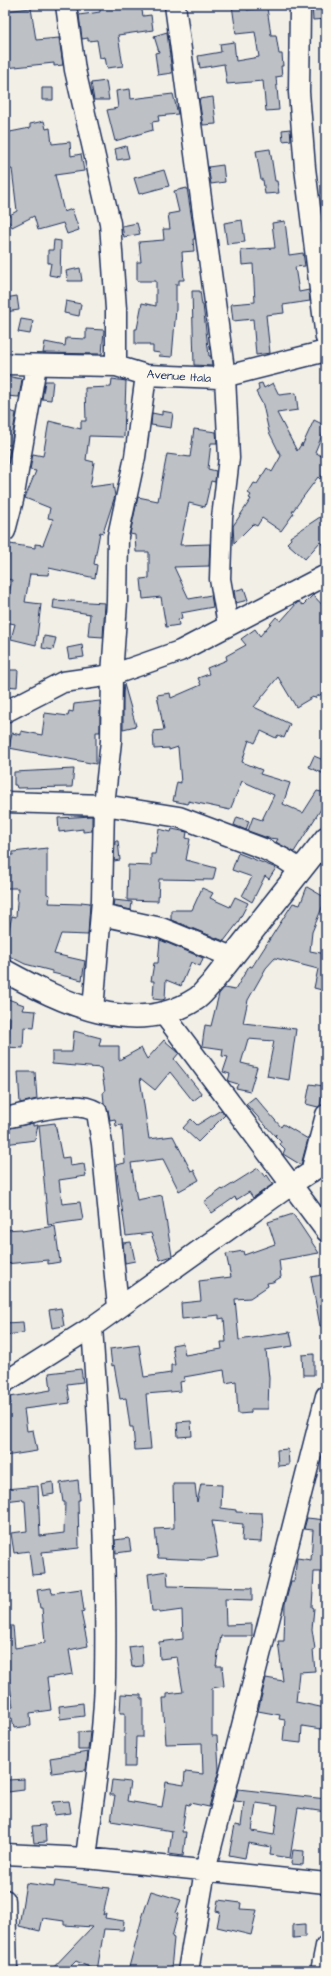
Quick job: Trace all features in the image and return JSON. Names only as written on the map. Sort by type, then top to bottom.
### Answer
[{"type":"main road","points":[[5,971],[65,1000],[93,1010],[132,1017],[163,1013],[197,999],[313,861],[326,838]]},
{"type":"street","points":[[66,5],[75,70],[110,223],[116,309],[116,366]]},
{"type":"street","points":[[175,5],[225,377],[229,458],[222,518],[220,578],[228,625]]},
{"type":"street","points":[[300,5],[299,92],[305,168],[326,338]]},
{"type":"street","name":"Avenue Itala","points":[[5,364],[36,366],[116,366],[146,375],[225,377],[326,351]]},
{"type":"street","points":[[5,531],[13,500],[36,366]]},
{"type":"street","points":[[93,1010],[101,915],[104,805],[111,741],[112,675],[117,602],[118,536],[135,457],[146,375]]},
{"type":"street","points":[[5,712],[63,682],[112,675],[180,651],[326,575]]},
{"type":"street","points":[[5,802],[104,805],[179,817],[264,849],[284,859],[313,861]]},
{"type":"street","points":[[101,915],[161,928],[232,957]]},
{"type":"street","points":[[163,1013],[326,1231]]},
{"type":"street","points":[[5,1118],[70,1106],[81,1106],[97,1112],[102,1144],[118,1307]]},
{"type":"street","points":[[5,1382],[92,1326],[318,1167],[326,1115]]},
{"type":"street","points":[[86,1858],[103,1714],[105,1677],[101,1462],[92,1326]]},
{"type":"street","points":[[188,1971],[205,1871],[326,1396]]},
{"type":"street","points":[[5,1854],[86,1858],[326,1883]]},
{"type":"street","points":[[5,1900],[7,1971]]},
{"type":"street","points":[[321,1971],[326,1946]]},
{"type":"building","points":[[100,5],[141,5],[143,16],[151,15],[153,30],[118,35],[123,66],[107,68],[105,57],[100,58],[97,40],[88,41],[88,38],[82,39],[79,15],[100,12]]},
{"type":"building","points":[[232,5],[246,5],[247,10],[267,8],[271,35],[276,35],[279,54],[282,54],[282,76],[276,77],[279,110],[266,111],[263,81],[227,84],[224,64],[200,68],[198,56],[221,52],[220,44],[234,42],[236,61],[259,57],[255,32],[236,34]]},
{"type":"building","points":[[312,5],[326,5],[326,19],[313,20]]},
{"type":"building","points":[[31,8],[36,40],[59,38],[63,65],[54,66],[54,63],[5,68],[5,11]]},
{"type":"building","points":[[167,32],[172,73],[158,75],[155,53],[159,52],[154,36]]},
{"type":"building","points":[[106,81],[109,100],[94,100],[91,83]]},
{"type":"building","points":[[42,88],[53,88],[53,100],[42,100]]},
{"type":"building","points":[[130,89],[131,99],[173,94],[178,114],[158,116],[159,121],[152,122],[153,130],[115,141],[107,110],[118,108],[116,91]]},
{"type":"building","points":[[213,97],[216,124],[203,125],[199,99]]},
{"type":"building","points":[[44,121],[46,129],[50,128],[52,144],[70,142],[71,156],[81,154],[84,171],[55,175],[64,212],[72,209],[79,230],[67,234],[63,223],[38,230],[34,216],[12,227],[6,217],[17,211],[12,169],[5,170],[5,133],[30,128],[30,124]]},
{"type":"building","points":[[290,129],[291,140],[283,141],[282,130]]},
{"type":"building","points":[[126,146],[129,158],[117,160],[115,149]]},
{"type":"building","points":[[270,149],[275,181],[277,181],[279,193],[265,194],[256,151]]},
{"type":"building","points":[[223,165],[225,182],[211,184],[208,167]]},
{"type":"building","points":[[164,170],[169,186],[139,194],[134,178]]},
{"type":"building","points":[[187,188],[195,239],[193,239],[194,251],[182,252],[184,280],[179,280],[179,284],[176,284],[176,309],[172,357],[159,356],[160,353],[153,352],[153,346],[149,346],[149,344],[135,344],[135,329],[137,329],[142,303],[156,306],[156,281],[137,281],[137,262],[141,262],[139,242],[164,240],[163,229],[170,229],[168,214],[179,212],[174,191]]},
{"type":"building","points":[[242,220],[245,242],[227,244],[224,223]]},
{"type":"building","points":[[285,221],[289,255],[303,253],[305,266],[295,267],[299,292],[309,290],[310,301],[283,305],[284,313],[266,315],[270,353],[256,355],[253,319],[233,321],[231,304],[255,302],[253,264],[242,265],[241,250],[275,248],[272,223]]},
{"type":"building","points":[[137,223],[140,234],[124,237],[122,226]]},
{"type":"building","points":[[54,240],[61,241],[60,277],[49,275],[51,263],[48,263],[48,250],[53,250]]},
{"type":"building","points":[[80,268],[82,281],[68,281],[66,271]]},
{"type":"building","points":[[192,291],[200,291],[209,356],[211,356],[212,366],[194,365]]},
{"type":"building","points":[[17,296],[19,310],[5,312],[5,298]]},
{"type":"building","points":[[66,301],[81,304],[79,316],[64,313]]},
{"type":"building","points":[[21,319],[33,321],[30,334],[18,332]]},
{"type":"building","points":[[86,329],[104,330],[102,354],[43,353],[45,342],[65,346],[66,338],[86,339]]},
{"type":"building","points":[[6,376],[22,379],[19,397],[5,396]]},
{"type":"building","points":[[112,379],[126,381],[124,437],[89,436],[86,460],[94,462],[90,487],[113,484],[115,496],[103,533],[100,532],[94,564],[97,565],[95,578],[49,568],[48,575],[30,574],[25,602],[41,604],[36,645],[11,639],[15,624],[5,622],[5,611],[12,580],[5,579],[10,544],[35,548],[35,544],[43,545],[53,519],[48,518],[50,508],[25,498],[36,471],[30,470],[33,454],[43,456],[49,421],[81,429],[81,421],[86,421],[85,388],[111,387]]},
{"type":"building","points":[[45,381],[53,381],[51,400],[42,399]]},
{"type":"building","points":[[262,383],[264,388],[273,383],[279,395],[296,393],[298,410],[277,413],[297,451],[302,443],[302,446],[314,420],[326,426],[315,452],[326,459],[326,469],[320,479],[318,477],[292,512],[294,513],[281,531],[262,518],[257,526],[253,524],[234,543],[233,526],[251,499],[249,498],[251,495],[248,493],[254,483],[257,484],[267,468],[272,472],[281,456],[269,432],[263,405],[256,392],[259,390],[258,384]]},
{"type":"building","points":[[5,410],[16,413],[11,445],[5,445]]},
{"type":"building","points":[[162,411],[173,413],[171,428],[151,425],[152,413],[162,415]]},
{"type":"building","points":[[194,429],[216,432],[217,443],[211,443],[208,469],[216,471],[215,482],[211,481],[205,507],[189,503],[180,545],[210,544],[209,566],[174,567],[189,599],[211,595],[213,607],[181,613],[182,618],[178,619],[179,625],[166,627],[161,597],[143,599],[141,579],[149,578],[149,552],[136,552],[135,535],[130,534],[138,497],[158,501],[167,454],[190,457]]},
{"type":"building","points":[[5,448],[10,449],[7,465],[5,464]]},
{"type":"building","points":[[326,513],[326,549],[320,542],[305,559],[287,543],[291,539],[290,537]]},
{"type":"building","points":[[244,588],[248,600],[236,603],[234,591]]},
{"type":"building","points":[[313,595],[326,609],[326,692],[314,698],[313,697],[296,707],[278,677],[254,707],[290,724],[284,738],[278,735],[276,738],[261,731],[255,743],[249,740],[242,762],[262,770],[260,774],[290,783],[283,804],[303,813],[317,791],[326,793],[326,801],[294,852],[276,842],[278,839],[268,838],[248,831],[253,817],[262,820],[274,795],[242,781],[230,810],[188,801],[188,804],[173,801],[177,782],[181,783],[178,747],[169,750],[169,748],[154,749],[153,731],[164,730],[157,695],[170,693],[171,698],[201,685],[198,678],[209,674],[207,668],[227,660],[226,656],[246,645],[241,639],[255,629],[260,636],[276,617],[281,621],[297,603],[299,602],[303,605]]},
{"type":"building","points":[[54,600],[105,603],[103,637],[88,636],[90,614],[53,608]]},
{"type":"building","points":[[44,636],[56,638],[53,650],[42,648]]},
{"type":"building","points":[[82,645],[84,657],[69,659],[67,648]]},
{"type":"building","points":[[6,670],[18,670],[17,687],[5,686]]},
{"type":"building","points":[[124,684],[136,726],[123,729],[123,693]]},
{"type":"building","points":[[100,701],[100,732],[96,732],[96,764],[9,748],[12,733],[21,735],[21,731],[42,735],[45,713],[68,716],[69,711],[73,712],[74,704]]},
{"type":"building","points":[[314,756],[326,761],[326,775],[309,767]]},
{"type":"building","points":[[74,769],[72,787],[17,788],[16,785],[14,785],[14,772]]},
{"type":"building","points":[[92,816],[92,831],[83,832],[83,829],[59,832],[58,818]]},
{"type":"building","points":[[237,817],[249,821],[246,830],[234,825]]},
{"type":"building","points":[[159,829],[171,832],[172,829],[187,832],[186,838],[190,839],[186,860],[216,868],[213,880],[159,879],[158,901],[127,900],[128,865],[151,866],[151,854],[155,854]]},
{"type":"building","points":[[115,841],[118,841],[120,860],[114,861]]},
{"type":"building","points":[[47,848],[47,894],[50,895],[49,903],[90,903],[88,935],[61,934],[54,954],[85,961],[82,980],[52,973],[52,971],[25,964],[5,954],[5,946],[12,916],[16,917],[18,888],[5,888],[5,855],[13,855],[13,852]]},
{"type":"building","points":[[238,853],[276,868],[269,879],[265,876],[252,902],[242,896],[252,877],[232,870]]},
{"type":"building","points":[[307,887],[326,898],[312,932],[310,951],[326,954],[326,991],[314,988],[318,969],[275,958],[266,968],[248,1000],[243,1023],[296,1029],[289,1080],[267,1076],[274,1041],[248,1039],[241,1063],[257,1067],[250,1091],[236,1088],[238,1084],[228,1081],[230,1074],[223,1072],[228,1057],[222,1056],[223,1049],[202,1046],[205,1025],[211,1026],[219,994],[224,988],[235,990],[249,966],[252,967],[293,903],[300,905]]},
{"type":"building","points":[[202,888],[213,893],[210,898],[230,907],[235,897],[248,903],[237,924],[224,941],[171,920],[171,910],[192,910]]},
{"type":"building","points":[[114,900],[132,902],[131,910],[113,906]]},
{"type":"building","points":[[160,940],[203,958],[200,966],[191,962],[181,986],[166,980],[165,999],[162,1000],[153,999],[154,981],[151,981],[154,963],[158,963]]},
{"type":"building","points":[[8,999],[24,1005],[22,1010],[36,1011],[34,1028],[24,1027],[23,1048],[5,1047],[5,1036],[9,1036],[10,1017],[5,1015]]},
{"type":"building","points":[[74,1031],[101,1038],[99,1046],[119,1046],[119,1060],[141,1048],[147,1059],[164,1040],[179,1053],[174,1059],[202,1094],[193,1101],[170,1072],[155,1090],[140,1078],[149,1139],[173,1136],[191,1171],[194,1170],[199,1180],[179,1191],[163,1159],[131,1163],[137,1200],[162,1195],[172,1256],[160,1260],[151,1233],[126,1236],[116,1165],[125,1163],[122,1125],[116,1126],[115,1119],[110,1120],[108,1110],[104,1103],[103,1092],[105,1091],[101,1068],[52,1064],[52,1052],[72,1052]]},
{"type":"building","points":[[18,1072],[35,1072],[37,1099],[20,1103]]},
{"type":"building","points":[[310,1084],[324,1086],[320,1106],[318,1107],[306,1104]]},
{"type":"building","points":[[255,1097],[281,1127],[283,1124],[308,1139],[301,1165],[283,1154],[285,1149],[280,1144],[281,1142],[246,1104]]},
{"type":"building","points":[[221,1110],[225,1115],[198,1142],[183,1128],[191,1119],[197,1125]]},
{"type":"building","points":[[33,1123],[33,1126],[38,1125],[35,1140],[5,1144],[5,1129]]},
{"type":"building","points":[[55,1123],[62,1158],[69,1157],[70,1166],[84,1164],[86,1176],[59,1180],[62,1204],[80,1202],[83,1220],[48,1225],[39,1125]]},
{"type":"building","points":[[258,1168],[265,1177],[267,1175],[273,1184],[253,1198],[249,1192],[236,1200],[235,1197],[212,1213],[204,1202],[222,1189],[223,1190]]},
{"type":"building","points":[[293,1214],[319,1253],[279,1260],[281,1277],[273,1282],[267,1283],[268,1286],[250,1298],[235,1299],[239,1340],[290,1332],[293,1346],[266,1350],[269,1378],[268,1409],[251,1409],[251,1413],[238,1414],[236,1381],[226,1383],[224,1370],[184,1377],[185,1381],[180,1382],[181,1391],[146,1394],[151,1449],[135,1450],[133,1427],[130,1427],[126,1398],[120,1399],[114,1365],[112,1366],[110,1349],[139,1345],[144,1377],[171,1373],[171,1365],[175,1365],[172,1345],[183,1343],[185,1355],[222,1349],[221,1342],[226,1342],[224,1318],[219,1319],[219,1315],[182,1319],[181,1303],[201,1301],[199,1281],[231,1277],[226,1254],[243,1251],[244,1255],[275,1244],[268,1222]]},
{"type":"building","points":[[55,1226],[60,1262],[48,1264],[48,1260],[5,1264],[5,1230],[22,1229],[22,1231]]},
{"type":"building","points":[[131,1242],[135,1261],[125,1263],[123,1243]]},
{"type":"building","points":[[322,1275],[326,1291],[326,1325],[320,1326],[311,1277]]},
{"type":"building","points":[[61,1308],[64,1326],[52,1328],[49,1310]]},
{"type":"building","points":[[23,1322],[24,1333],[5,1335],[5,1323]]},
{"type":"building","points":[[314,1354],[314,1375],[303,1375],[302,1355]]},
{"type":"building","points":[[81,1369],[83,1382],[67,1384],[70,1403],[24,1409],[27,1431],[33,1430],[37,1451],[5,1456],[5,1404],[11,1404],[10,1397],[51,1390],[49,1373]]},
{"type":"building","points":[[191,1421],[192,1436],[178,1437],[177,1422]]},
{"type":"building","points":[[288,1449],[289,1465],[278,1466],[277,1450]]},
{"type":"building","points":[[78,1480],[80,1500],[78,1500],[79,1548],[42,1552],[45,1574],[32,1575],[29,1551],[14,1553],[11,1533],[27,1531],[25,1501],[22,1499],[5,1501],[5,1489],[38,1486],[40,1536],[64,1533],[65,1502],[63,1502],[60,1483]]},
{"type":"building","points":[[53,1482],[54,1494],[43,1496],[41,1484]]},
{"type":"building","points":[[173,1484],[195,1484],[197,1502],[201,1484],[222,1485],[221,1508],[236,1510],[236,1512],[262,1513],[263,1527],[261,1542],[242,1541],[243,1524],[212,1521],[218,1557],[202,1560],[158,1558],[155,1529],[174,1528]]},
{"type":"building","points":[[307,1518],[326,1520],[326,1572],[314,1572],[312,1607],[314,1608],[312,1629],[315,1649],[313,1650],[315,1671],[299,1672],[296,1702],[325,1708],[321,1729],[302,1726],[301,1743],[283,1741],[285,1720],[279,1719],[280,1715],[258,1711],[266,1678],[283,1681],[278,1641],[284,1641],[285,1604],[291,1581],[294,1581],[297,1558],[311,1560],[313,1530],[304,1529]]},
{"type":"building","points":[[129,1538],[131,1551],[116,1553],[115,1540]]},
{"type":"building","points":[[167,1571],[168,1586],[252,1588],[252,1600],[225,1599],[226,1625],[252,1624],[252,1636],[221,1636],[216,1666],[222,1666],[224,1686],[212,1688],[212,1736],[217,1736],[219,1770],[209,1807],[190,1803],[189,1805],[186,1804],[182,1832],[186,1832],[183,1856],[169,1854],[172,1831],[111,1821],[115,1795],[110,1795],[112,1780],[130,1782],[127,1801],[162,1807],[166,1782],[184,1785],[185,1772],[203,1774],[202,1743],[166,1744],[163,1698],[167,1698],[167,1694],[183,1692],[177,1657],[160,1659],[159,1642],[183,1639],[182,1610],[160,1613],[160,1611],[152,1611],[148,1574]]},
{"type":"building","points":[[51,1588],[52,1593],[81,1589],[84,1611],[81,1612],[88,1646],[69,1650],[73,1674],[47,1678],[51,1710],[30,1713],[31,1726],[14,1728],[12,1718],[7,1719],[6,1708],[13,1707],[9,1678],[5,1678],[5,1626],[13,1626],[15,1648],[45,1643],[42,1608],[40,1608],[37,1590]]},
{"type":"building","points":[[142,1645],[143,1666],[132,1667],[129,1647]]},
{"type":"building","points":[[121,1694],[141,1695],[141,1699],[143,1699],[143,1737],[136,1737],[135,1767],[125,1767],[125,1713],[120,1713]]},
{"type":"building","points":[[83,1703],[84,1716],[60,1719],[59,1706]]},
{"type":"building","points":[[90,1731],[88,1750],[78,1750],[78,1732]]},
{"type":"building","points":[[88,1752],[86,1770],[52,1773],[50,1758]]},
{"type":"building","points":[[24,1779],[24,1790],[8,1792],[8,1780]]},
{"type":"building","points":[[238,1789],[326,1799],[326,1812],[298,1808],[290,1858],[270,1855],[271,1847],[248,1843],[245,1858],[229,1855],[235,1825],[241,1826],[244,1802],[235,1801]],"holes":[[[256,1803],[278,1806],[274,1835],[252,1831]]]},
{"type":"building","points":[[69,1801],[71,1813],[54,1815],[52,1802]]},
{"type":"building","points":[[45,1825],[46,1842],[34,1843],[32,1826]]},
{"type":"building","points":[[293,1850],[304,1851],[303,1865],[291,1864]]},
{"type":"building","points":[[55,1881],[109,1888],[103,1915],[106,1913],[105,1918],[124,1921],[123,1930],[104,1929],[97,1971],[76,1961],[66,1971],[50,1971],[92,1927],[64,1925],[64,1921],[43,1918],[40,1931],[19,1926],[26,1883],[54,1887]]},
{"type":"building","points":[[151,1891],[181,1900],[176,1913],[178,1914],[172,1937],[174,1938],[171,1969],[163,1968],[162,1971],[128,1971],[142,1918]]},
{"type":"building","points":[[218,1900],[241,1903],[240,1909],[257,1910],[251,1935],[217,1927],[220,1912],[216,1911]]},
{"type":"building","points":[[305,1924],[305,1937],[293,1938],[293,1925]]}]
